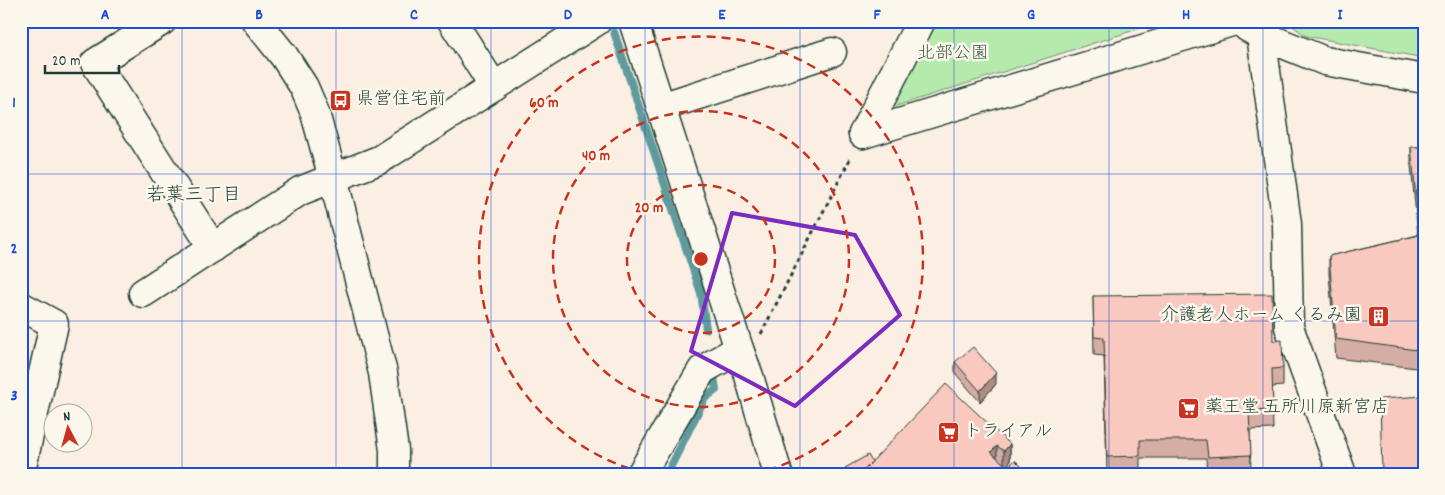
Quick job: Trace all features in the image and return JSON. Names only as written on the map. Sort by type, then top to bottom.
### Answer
[{"type":"street","points":[[162,21],[95,63],[213,248]]},
{"type":"street","points":[[256,21],[284,56],[304,87],[315,113],[382,373],[394,450],[394,474]]},
{"type":"street","points":[[452,21],[494,87]]},
{"type":"street","points":[[143,293],[300,191],[379,160],[597,21]]},
{"type":"street","points":[[633,21],[749,376],[778,474]]},
{"type":"street","points":[[863,134],[921,21]]},
{"type":"street","points":[[863,134],[1235,21],[1261,35],[1326,62],[1424,79]]},
{"type":"street","points":[[1261,35],[1287,224],[1289,327],[1342,474]]},
{"type":"street","points":[[661,107],[832,52]]},
{"type":"street","points":[[21,306],[54,324],[21,472]]},
{"type":"street","points":[[641,474],[702,370],[739,349]]},
{"type":"path","points":[[739,349],[757,342],[863,134]]},
{"type":"highlighted area","points":[[732,213],[855,235],[900,315],[795,406],[691,351]]},
{"type":"green space","name":"北部公園","points":[[933,21],[1163,21],[890,108]]},
{"type":"green space","points":[[1286,21],[1424,21],[1424,58],[1306,36]]},
{"type":"building","points":[[1411,147],[1424,147],[1424,217],[1418,217]]},
{"type":"building","name":"介護老人ホーム くるみ園","points":[[1424,234],[1424,351],[1336,339],[1329,256]]},
{"type":"building","name":"薬王堂 五所川原新宮店","points":[[1272,294],[1273,341],[1282,340],[1283,368],[1272,369],[1273,410],[1249,411],[1251,455],[1208,457],[1206,440],[1140,440],[1140,456],[1107,457],[1104,338],[1094,337],[1093,296]]},
{"type":"building","points":[[973,347],[996,373],[980,391],[955,362]]},
{"type":"building","name":"トライアル","points":[[946,384],[1010,444],[1004,451],[997,446],[991,452],[1015,474],[860,474]]},
{"type":"building","points":[[1424,396],[1424,474],[1382,474],[1380,399]]},
{"type":"building","points":[[868,455],[872,462],[860,474],[848,474],[845,468]]},
{"type":"building","points":[[1015,460],[1029,474],[1015,474],[1008,467]]},
{"type":"waterway","points":[[614,32],[701,293],[706,329]]},
{"type":"waterway","points":[[667,474],[705,398],[716,390],[713,370]]},
{"type":"place","name":"県営住宅前","points":[[340,100]]},
{"type":"place","name":"介護老人ホーム くるみ園","points":[[1378,316]]},
{"type":"place","name":"薬王堂 五所川原新宮店","points":[[1189,408]]},
{"type":"place","name":"トライアル","points":[[948,432]]},
{"type":"district","name":"若葉三丁目","points":[[194,196]]}]
